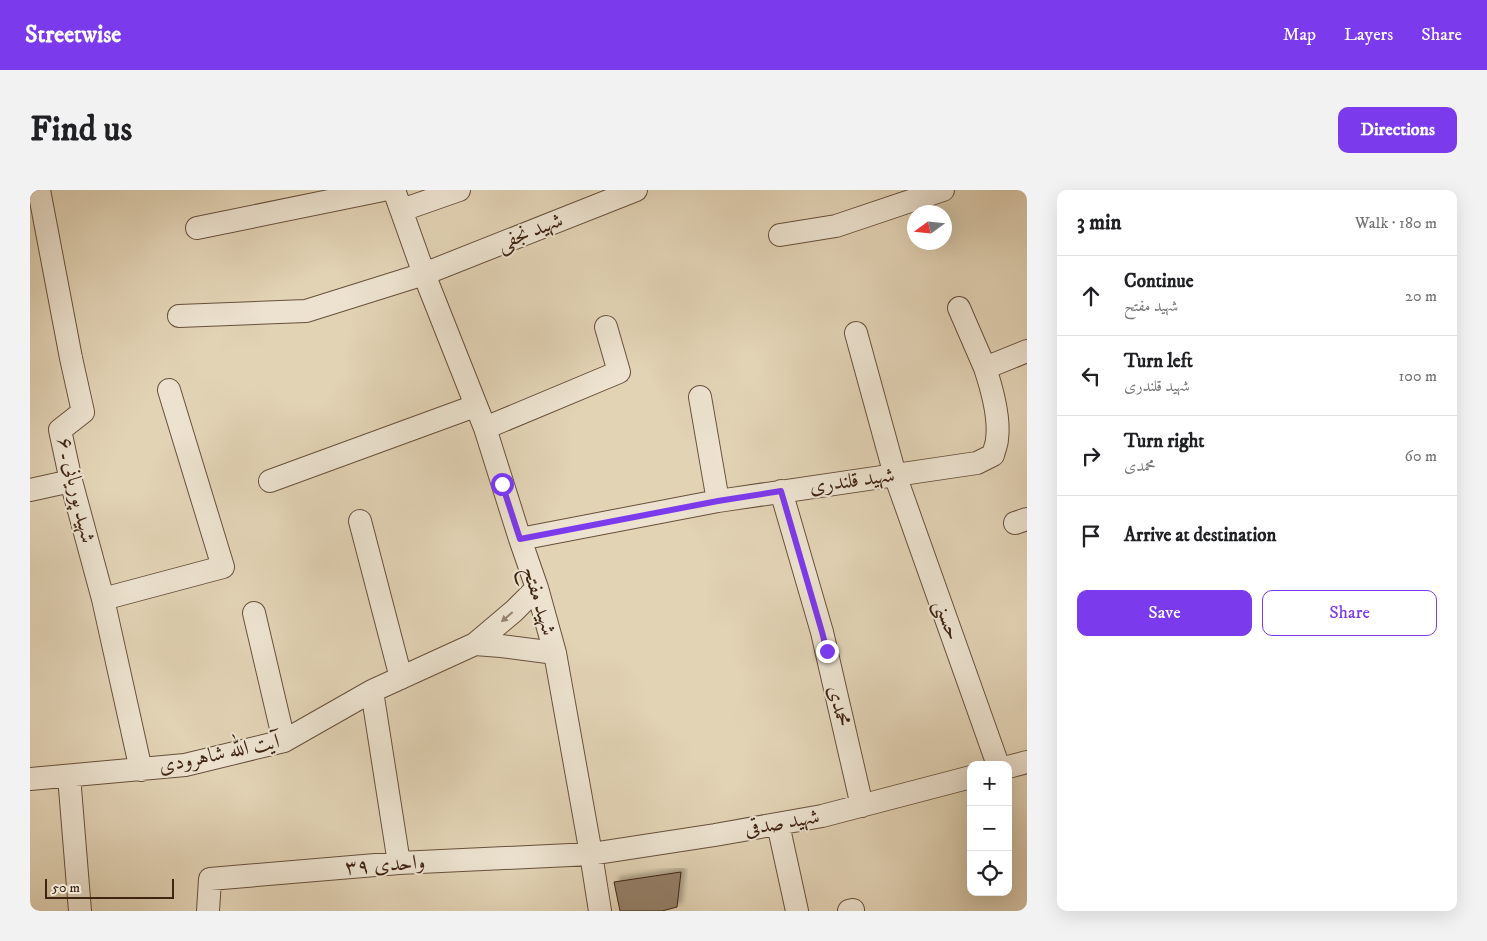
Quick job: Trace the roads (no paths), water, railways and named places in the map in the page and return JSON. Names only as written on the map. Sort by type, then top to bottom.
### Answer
[{"type":"street","name":"شهید پوریانی ـ ۶","points":[[39,190],[71,358],[84,412],[60,430],[71,481],[103,599],[141,770]]},
{"type":"street","points":[[197,228],[383,190]]},
{"type":"street","points":[[398,200],[460,190]]},
{"type":"street","name":"شهید نجفی","points":[[180,316],[306,311],[424,274],[636,190]]},
{"type":"street","points":[[780,236],[836,226],[944,190]]},
{"type":"street","name":"شهید مفتح","points":[[398,200],[424,274],[485,428],[537,588],[555,653],[600,911]]},
{"type":"street","points":[[959,308],[985,368],[1027,351]]},
{"type":"street","points":[[485,428],[619,372],[606,327]]},
{"type":"street","name":"حسنی","points":[[856,333],[895,475],[997,761]]},
{"type":"street","name":"شهید قلندری","points":[[520,539],[718,501],[977,463],[993,455],[997,440],[992,390],[985,368]]},
{"type":"street","points":[[103,599],[223,567],[169,390]]},
{"type":"street","points":[[700,397],[718,501]]},
{"type":"street","points":[[270,481],[475,406]]},
{"type":"street","points":[[30,490],[71,481]]},
{"type":"street","name":"محمدی","points":[[781,491],[822,632],[862,806]]},
{"type":"street","points":[[360,521],[401,678]]},
{"type":"street","points":[[475,644],[514,611],[537,588]]},
{"type":"street","points":[[254,613],[284,741]]},
{"type":"street","points":[[475,644],[555,653]]},
{"type":"street","name":"آیت الله شاهرودی","points":[[30,779],[185,765],[284,741],[372,691],[475,644]]},
{"type":"street","points":[[372,691],[399,863]]},
{"type":"street","points":[[1012,766],[1027,762]]},
{"type":"street","points":[[69,776],[80,911]]},
{"type":"street","name":"شهید صدقی","points":[[591,854],[822,816],[967,778]]},
{"type":"street","points":[[778,824],[797,911]]},
{"type":"street","name":"واحدی ۳۹","points":[[208,911],[210,880],[399,863],[591,854]]},
{"type":"street","points":[[848,911],[853,910]]}]
